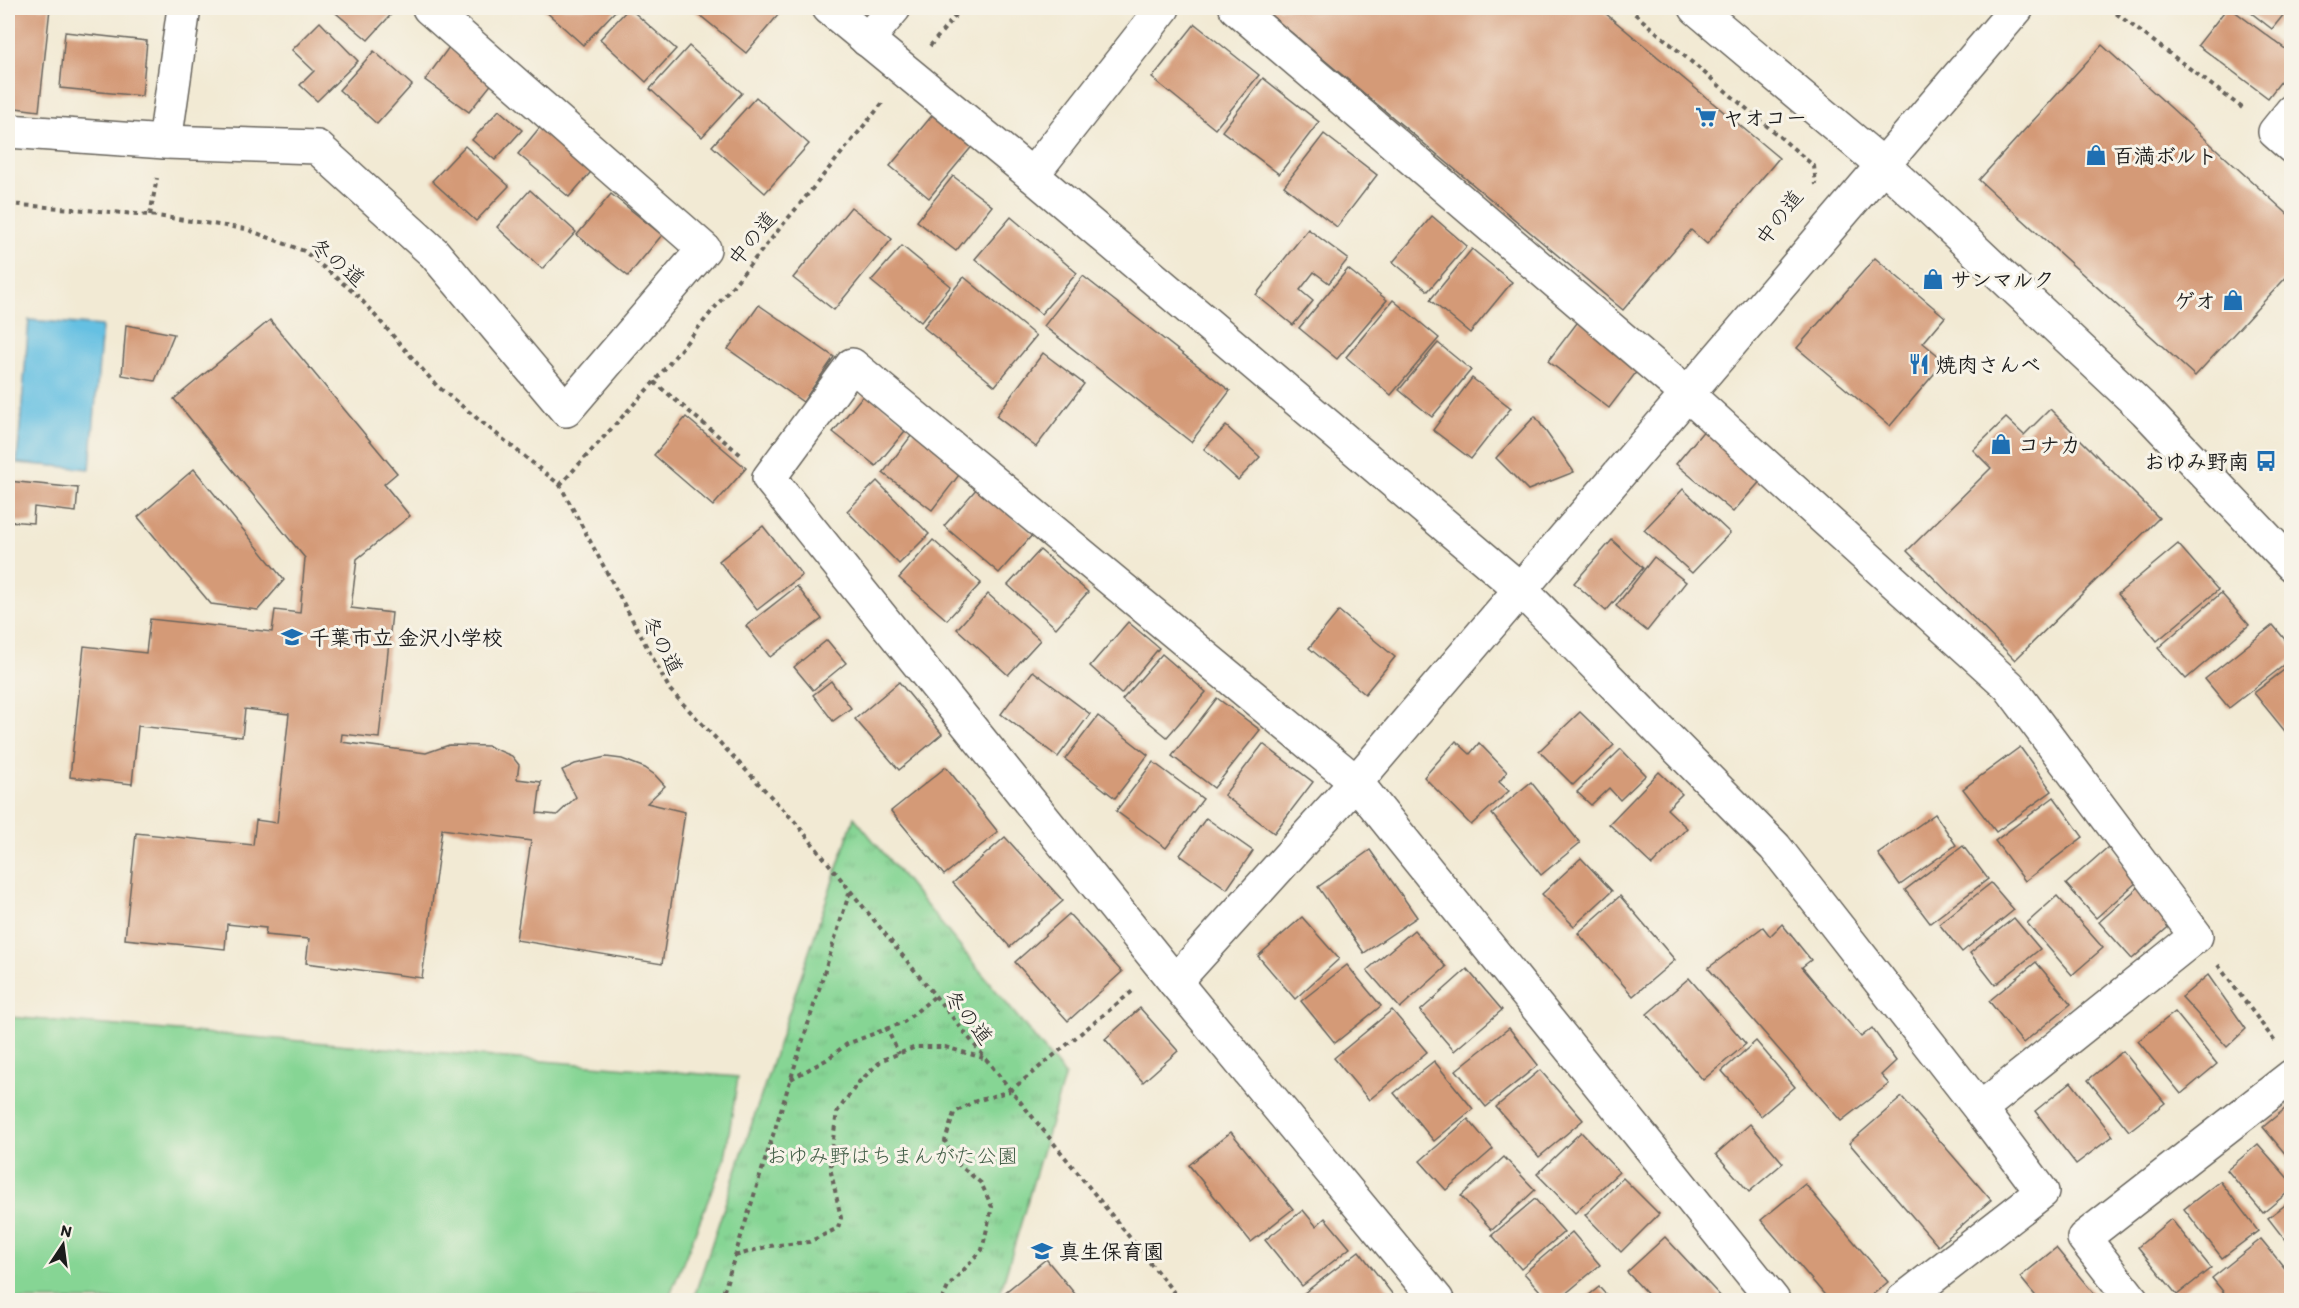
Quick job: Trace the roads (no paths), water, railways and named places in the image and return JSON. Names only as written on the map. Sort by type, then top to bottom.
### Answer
[{"type":"street","points":[[165,142],[184,8]]},
{"type":"street","points":[[8,131],[165,142],[317,147],[434,253],[566,410],[704,249],[429,8]]},
{"type":"street","points":[[829,8],[1032,175],[1520,589],[1775,847],[1980,1108],[2042,1192],[1902,1300]]},
{"type":"street","points":[[867,40],[894,8]]},
{"type":"street","points":[[1032,175],[1163,8]]},
{"type":"street","points":[[1236,8],[1687,394],[2009,686],[2196,936],[1980,1108]]},
{"type":"street","points":[[1696,8],[1883,165],[2146,411],[2292,565]]},
{"type":"street","points":[[1169,975],[1356,782],[2017,8]]},
{"type":"street","points":[[1437,1300],[1169,975],[769,478],[852,366],[1356,782],[1773,1300]]},
{"type":"street","points":[[2132,1300],[2084,1238],[2286,1063]]},
{"type":"water","points":[[29,320],[102,326],[90,469],[17,463]]},
{"type":"place","name":"ヤオコー","points":[[1706,117]]},
{"type":"place","name":"百満ボルト","points":[[2096,155]]},
{"type":"place","name":"サンマルク","points":[[1933,279]]},
{"type":"place","name":"ゲオ","points":[[2233,300]]},
{"type":"place","name":"焼肉さんべ","points":[[1919,364]]},
{"type":"place","name":"コナカ","points":[[2001,444]]},
{"type":"place","name":"おゆみ野南","points":[[2266,461]]},
{"type":"place","name":"千葉市立 金沢小学校","points":[[292,637]]},
{"type":"place","name":"真生保育園","points":[[1042,1251]]},
{"type":"park label","name":"おゆみ野はちまんがた公園","points":[[892,1155]]}]
